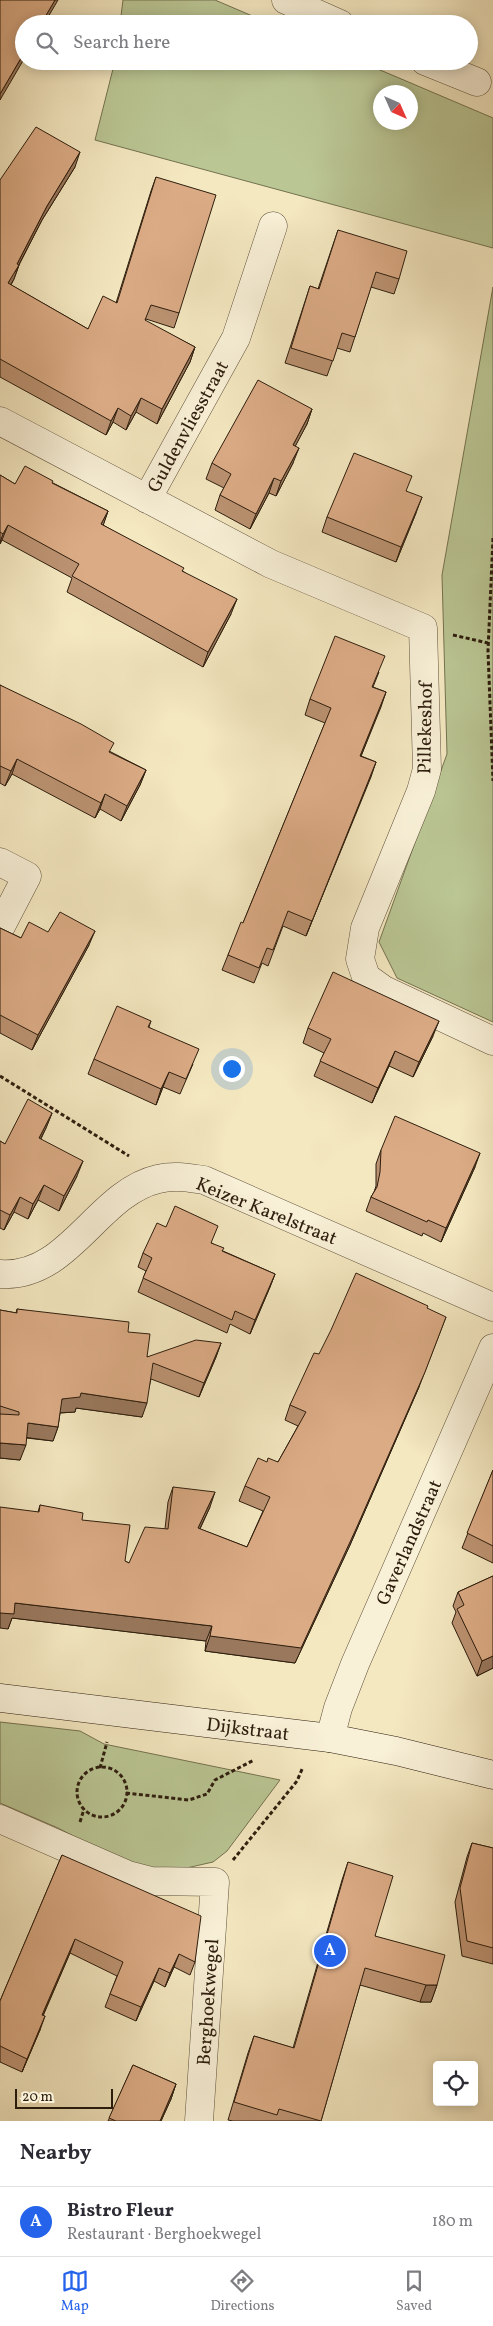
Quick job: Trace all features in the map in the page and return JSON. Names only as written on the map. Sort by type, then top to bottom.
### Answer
[{"type":"street","points":[[286,0],[320,15]]},
{"type":"street","points":[[447,70],[477,82]]},
{"type":"street","name":"Guldenvliesstraat","points":[[0,420],[147,499],[236,338],[273,226]]},
{"type":"street","name":"Pillekeshof","points":[[147,499],[271,564],[423,628],[427,769],[421,790],[365,928],[360,960],[366,977],[384,990],[493,1041]]},
{"type":"street","points":[[0,862],[27,876],[0,928]]},
{"type":"street","name":"Keizer Karelstraat","points":[[0,1274],[36,1268],[67,1248],[109,1207],[133,1189],[158,1179],[180,1176],[204,1180],[493,1307]]},
{"type":"street","name":"Gaverlandstraat","points":[[330,1738],[338,1708],[355,1664],[493,1348]]},
{"type":"street","name":"Dijkstraat","points":[[0,1698],[330,1738],[396,1751],[493,1775]]},
{"type":"street","points":[[0,1819],[128,1875],[151,1881],[215,1882]]},
{"type":"street","name":"Berghoekwegel","points":[[199,2121],[215,1882]]},
{"type":"path","points":[[493,538],[488,651],[493,781]]},
{"type":"path","points":[[0,1076],[137,1161],[158,1179]]},
{"type":"path","points":[[126,1793],[189,1800],[207,1794],[215,1780],[258,1758]]},
{"type":"path","points":[[215,1882],[296,1781],[303,1767]]},
{"type":"path","points":[[104,1768],[119,1775],[124,1782],[126,1793],[123,1806],[117,1812],[102,1817],[89,1814],[84,1809],[78,1799],[77,1791],[79,1783],[89,1771],[104,1768]]},
{"type":"green space","points":[[123,0],[215,0],[250,15],[121,15]]},
{"type":"green space","points":[[113,70],[380,70],[415,85],[373,85],[373,130],[418,130],[418,86],[493,118],[493,248],[95,140]]},
{"type":"green space","points":[[493,287],[493,1022],[397,978],[379,942],[447,754],[442,575]]},
{"type":"green space","points":[[0,1722],[80,1731],[104,1744],[280,1780],[227,1851],[213,1862],[182,1869],[134,1868],[58,1828],[0,1803]]},
{"type":"building","points":[[0,0],[55,0],[46,15],[15,15],[15,68],[0,94]]},
{"type":"building","points":[[36,127],[80,152],[47,206],[17,264],[19,265],[8,283],[88,329],[103,296],[117,303],[156,177],[216,195],[179,313],[151,305],[145,320],[195,347],[162,409],[141,398],[131,416],[118,408],[111,421],[0,359],[0,180]]},
{"type":"building","points":[[338,230],[407,251],[399,279],[376,272],[355,337],[342,333],[333,361],[291,348],[310,286],[319,289]]},
{"type":"building","points":[[258,380],[312,409],[293,445],[299,448],[281,481],[274,478],[256,514],[220,495],[231,474],[212,463]]},
{"type":"building","points":[[354,453],[412,476],[406,491],[422,497],[401,547],[327,517]]},
{"type":"building","points":[[25,466],[53,481],[52,483],[108,511],[101,524],[184,568],[182,571],[237,599],[208,652],[72,576],[79,564],[8,525],[3,534],[0,532],[0,475],[15,484]]},
{"type":"building","points":[[335,636],[385,656],[372,687],[386,692],[360,756],[376,762],[312,921],[288,911],[273,950],[267,948],[259,968],[228,955],[241,922],[243,923],[331,708],[310,699]]},
{"type":"building","points":[[0,685],[81,724],[114,743],[109,752],[146,770],[127,806],[105,794],[101,803],[17,759],[11,771],[0,766]]},
{"type":"building","points":[[60,912],[95,931],[38,1035],[0,1015],[0,928],[21,938],[29,922],[48,932]]},
{"type":"building","points":[[333,972],[439,1021],[419,1062],[395,1051],[378,1088],[320,1061],[331,1039],[308,1028]]},
{"type":"building","points":[[117,1006],[151,1021],[148,1027],[199,1049],[186,1079],[169,1072],[161,1089],[94,1059]]},
{"type":"building","points":[[28,1099],[52,1113],[39,1138],[83,1161],[64,1196],[44,1185],[33,1204],[20,1197],[10,1215],[0,1210],[0,1141],[5,1144]]},
{"type":"building","points":[[395,1116],[480,1153],[446,1228],[428,1220],[427,1222],[371,1197],[377,1187],[381,1150]]},
{"type":"building","points":[[175,1206],[218,1226],[211,1243],[224,1248],[222,1251],[275,1274],[255,1320],[235,1311],[232,1320],[143,1278],[152,1258],[143,1253],[157,1223],[166,1227]]},
{"type":"building","points":[[356,1273],[428,1306],[427,1308],[446,1317],[425,1372],[301,1648],[210,1636],[212,1626],[15,1603],[14,1614],[0,1613],[0,1507],[39,1512],[40,1505],[83,1513],[82,1520],[130,1525],[125,1561],[129,1563],[145,1527],[168,1529],[173,1487],[215,1492],[198,1528],[247,1547],[270,1497],[245,1486],[258,1458],[267,1462],[268,1458],[278,1462],[306,1412],[290,1405],[314,1353],[319,1354],[331,1330]]},
{"type":"building","points":[[17,1309],[129,1322],[128,1332],[150,1334],[147,1357],[196,1340],[221,1343],[204,1383],[153,1363],[147,1403],[81,1393],[80,1397],[62,1399],[58,1427],[28,1423],[26,1445],[0,1443],[0,1414],[19,1415],[19,1412],[0,1406],[0,1310],[17,1313]]},
{"type":"building","points":[[493,1470],[493,1546],[467,1533]]},
{"type":"building","points":[[493,1576],[493,1656],[482,1661],[457,1609],[464,1605],[458,1592]]},
{"type":"building","points":[[472,1843],[493,1848],[493,1948],[467,1941],[460,1888]]},
{"type":"building","points":[[62,1855],[201,1916],[195,1962],[179,1954],[170,1973],[159,1968],[141,2007],[110,1994],[123,1962],[75,1939],[42,2015],[45,2016],[27,2059],[0,2046],[0,2001]]},
{"type":"building","points":[[348,1862],[393,1876],[375,1936],[445,1955],[437,1985],[426,1985],[365,1968],[321,2121],[279,2109],[277,2115],[234,2102],[254,2036],[294,2048]]},
{"type":"building","points":[[133,2065],[176,2084],[160,2121],[116,2121],[109,2118]]},
{"type":"place","name":"Bistro Fleur","points":[[330,1951]]}]
